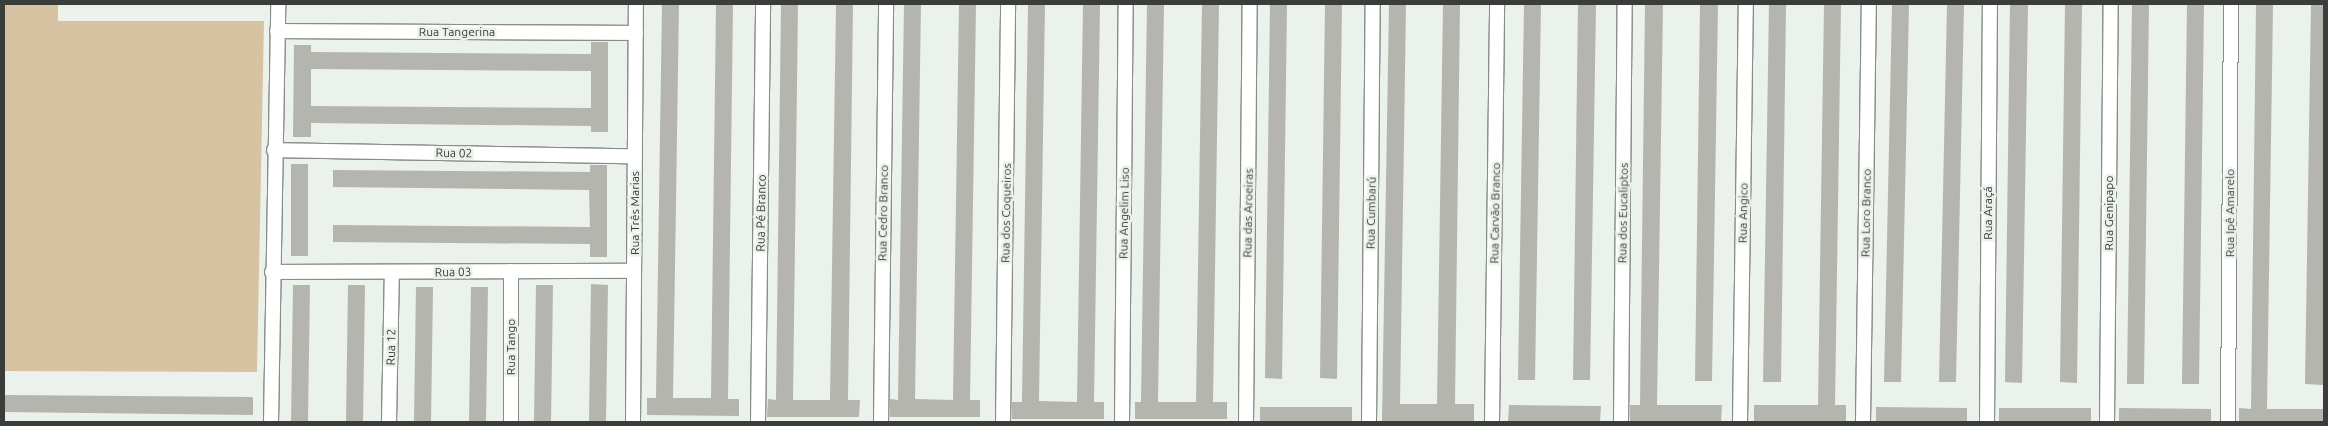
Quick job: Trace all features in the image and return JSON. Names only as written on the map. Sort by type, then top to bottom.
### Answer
[{"type":"street","points":[[271,422],[274,150],[278,4]]},
{"type":"street","name":"Rua Três Marias","points":[[633,422],[636,4]]},
{"type":"street","name":"Rua Pé Branco","points":[[758,422],[763,4]]},
{"type":"street","name":"Rua Cedro Branco","points":[[880,422],[886,4]]},
{"type":"street","name":"Rua dos Coqueiros","points":[[1004,422],[1008,4]]},
{"type":"street","name":"Rua Angelim Liso","points":[[1122,422],[1126,4]]},
{"type":"street","name":"Rua das Aroeiras","points":[[1246,422],[1250,4]]},
{"type":"street","name":"Rua Cumbarú","points":[[1368,422],[1373,4]]},
{"type":"street","name":"Rua Carvão Branco","points":[[1492,422],[1498,4]]},
{"type":"street","name":"Rua dos Eucaliptos","points":[[1621,422],[1625,4]]},
{"type":"street","name":"Rua Angico","points":[[1740,422],[1746,4]]},
{"type":"street","name":"Rua Loro Branco","points":[[1863,422],[1869,4]]},
{"type":"street","name":"Rua Araçá","points":[[1987,422],[1990,4]]},
{"type":"street","name":"Rua Genipapo","points":[[2107,422],[2111,4]]},
{"type":"street","name":"Rua Ipê Amarelo","points":[[2228,422],[2231,4]]},
{"type":"street","name":"Rua Tangerina","points":[[278,31],[636,33]]},
{"type":"street","name":"Rua 02","points":[[274,150],[635,156]]},
{"type":"street","name":"Rua Tango","points":[[511,271],[511,422]]},
{"type":"street","name":"Rua 03","points":[[272,272],[634,271]]},
{"type":"street","name":"Rua 12","points":[[389,422],[392,272]]},
{"type":"shaded area","points":[[4,4],[58,4],[58,21],[264,21],[257,372],[4,371]]},
{"type":"building","points":[[662,4],[679,4],[673,398],[711,398],[716,4],[733,4],[728,399],[739,399],[739,416],[647,415],[647,398],[656,398]]},
{"type":"building","points":[[781,4],[798,4],[793,400],[830,400],[836,4],[853,4],[848,400],[860,400],[859,417],[767,417],[768,399],[776,400]]},
{"type":"building","points":[[904,4],[921,4],[915,399],[953,400],[959,4],[976,4],[970,400],[980,400],[980,417],[890,417],[890,399],[898,400]]},
{"type":"building","points":[[1028,4],[1045,4],[1039,401],[1077,402],[1083,4],[1100,4],[1094,402],[1104,402],[1104,419],[1012,419],[1012,402],[1022,402]]},
{"type":"building","points":[[1147,4],[1164,4],[1158,402],[1196,402],[1202,4],[1219,4],[1213,402],[1227,402],[1227,419],[1135,419],[1135,402],[1141,402]]},
{"type":"building","points":[[1270,4],[1287,4],[1282,379],[1265,378]]},
{"type":"building","points":[[1325,4],[1342,4],[1337,379],[1320,378]]},
{"type":"building","points":[[1389,4],[1406,4],[1400,404],[1437,404],[1443,4],[1460,4],[1455,404],[1474,404],[1474,422],[1382,421]]},
{"type":"building","points":[[1524,4],[1541,4],[1535,380],[1518,380]]},
{"type":"building","points":[[1578,4],[1596,4],[1590,380],[1573,380]]},
{"type":"building","points":[[1645,4],[1663,4],[1657,405],[1722,405],[1721,422],[1630,422],[1630,405],[1640,405]]},
{"type":"building","points":[[1700,4],[1718,4],[1712,381],[1695,381]]},
{"type":"building","points":[[1769,4],[1786,4],[1781,382],[1763,382]]},
{"type":"building","points":[[1824,4],[1841,4],[1835,405],[1846,405],[1846,422],[1754,421],[1754,405],[1818,405]]},
{"type":"building","points":[[2010,4],[2028,4],[2022,383],[2005,382]]},
{"type":"building","points":[[2065,4],[2082,4],[2077,383],[2060,382]]},
{"type":"building","points":[[2132,4],[2149,4],[2144,384],[2127,384]]},
{"type":"building","points":[[2187,4],[2204,4],[2199,384],[2182,384]]},
{"type":"building","points":[[1892,5],[1909,5],[1901,382],[1884,382]]},
{"type":"building","points":[[1947,5],[1964,5],[1956,382],[1939,382]]},
{"type":"building","points":[[2256,5],[2273,5],[2267,409],[2324,409],[2324,422],[2239,422],[2239,408],[2251,409]]},
{"type":"building","points":[[2311,5],[2324,5],[2323,385],[2305,384]]},
{"type":"building","points":[[591,42],[608,42],[608,132],[591,132],[591,126],[311,123],[311,137],[293,137],[294,45],[311,45],[311,52],[591,54]],"holes":[[[311,69],[591,71],[591,108],[311,106]]]},
{"type":"building","points":[[291,164],[308,164],[308,256],[291,256]]},
{"type":"building","points":[[590,165],[607,165],[607,257],[590,257],[590,244],[333,242],[333,225],[590,227],[589,190],[333,187],[333,170],[590,172]]},
{"type":"building","points":[[591,284],[608,285],[606,422],[589,422]]},
{"type":"building","points":[[293,285],[310,285],[308,422],[291,422]]},
{"type":"building","points":[[348,285],[365,285],[363,422],[346,422]]},
{"type":"building","points":[[536,285],[553,285],[551,422],[534,422]]},
{"type":"building","points":[[416,287],[433,287],[431,422],[414,422]]},
{"type":"building","points":[[471,287],[488,287],[486,422],[469,422]]},
{"type":"building","points":[[4,395],[253,397],[253,415],[4,412]]},
{"type":"building","points":[[1509,405],[1601,406],[1600,422],[1508,422]]},
{"type":"building","points":[[1260,407],[1352,407],[1352,422],[1260,422]]},
{"type":"building","points":[[1876,407],[1967,408],[1967,422],[1876,422]]},
{"type":"building","points":[[1999,408],[2091,408],[2091,422],[1999,422]]},
{"type":"building","points":[[2119,408],[2211,409],[2211,422],[2119,422]]}]
